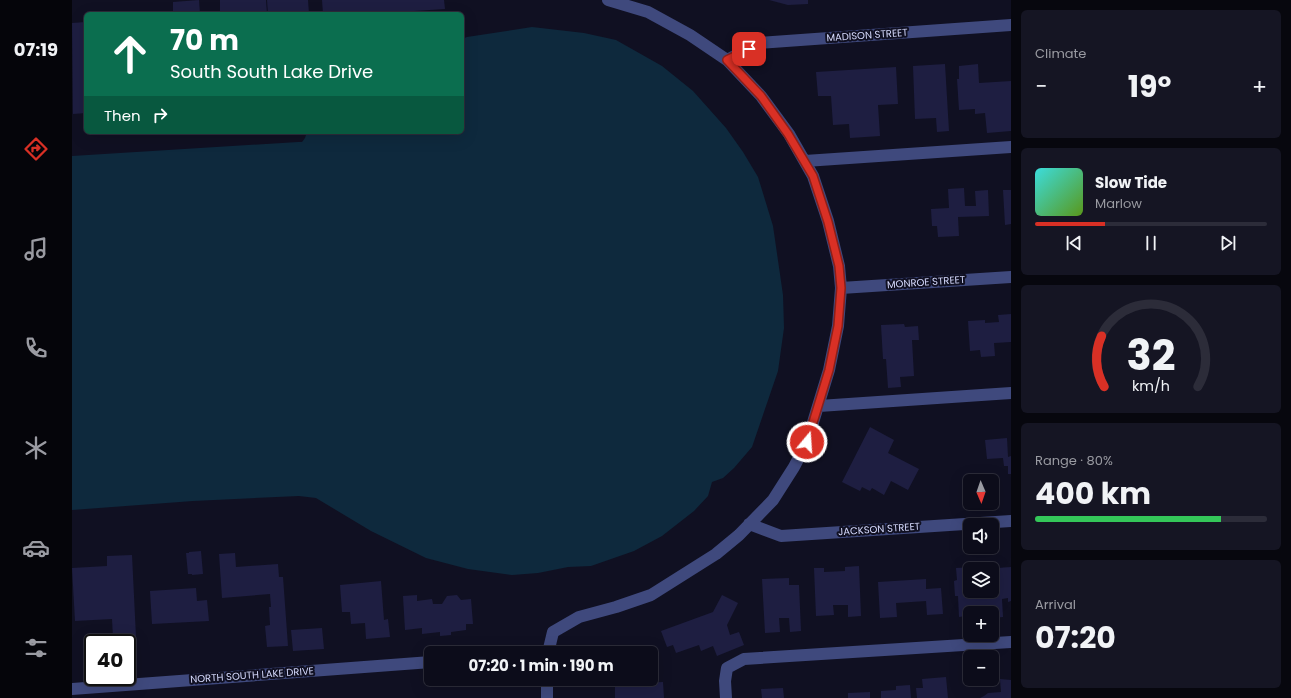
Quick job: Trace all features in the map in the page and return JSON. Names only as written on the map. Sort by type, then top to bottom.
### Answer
[{"type":"street","points":[[550,646],[553,632],[579,616],[616,608],[651,595],[716,554],[739,535],[773,500],[794,467],[807,442],[829,370],[838,326],[841,288],[839,266],[828,222],[813,176],[788,134],[761,96],[727,60],[690,35],[648,12],[608,0]]},
{"type":"street","name":"MADISON STREET","points":[[727,60],[759,43],[1011,25]]},
{"type":"street","points":[[805,162],[1011,147]]},
{"type":"street","name":"MONROE STREET","points":[[841,288],[1011,277]]},
{"type":"street","points":[[819,406],[1011,393]]},
{"type":"street","name":"JACKSON STREET","points":[[749,524],[780,536],[1011,521]]},
{"type":"street","points":[[726,698],[725,681],[727,668],[744,659],[1011,642]]},
{"type":"street","name":"NORTH SOUTH LAKE DRIVE","points":[[72,689],[424,663]]},
{"type":"street","points":[[547,686],[548,698]]},
{"type":"water","points":[[532,27],[584,33],[616,40],[662,66],[693,91],[726,128],[743,152],[758,177],[773,226],[783,295],[784,328],[778,371],[752,447],[734,468],[723,478],[712,482],[708,496],[694,511],[662,536],[634,551],[591,566],[568,567],[538,573],[512,575],[468,569],[426,558],[371,531],[316,498],[299,496],[193,501],[72,510],[72,156],[302,142],[306,134],[464,134],[464,38]]},
{"type":"building","points":[[199,0],[200,12],[173,12],[173,2]]},
{"type":"building","points":[[220,0],[266,0],[267,12],[220,12]]},
{"type":"building","points":[[267,0],[308,0],[309,12],[268,12]]},
{"type":"building","points":[[322,0],[444,0],[445,9],[399,12],[323,12]]},
{"type":"building","points":[[769,0],[808,0],[808,4],[788,5]]},
{"type":"building","points":[[84,22],[84,113],[73,114],[72,23]]},
{"type":"building","points":[[945,64],[949,131],[937,132],[936,118],[915,119],[913,66]]},
{"type":"building","points":[[978,64],[979,83],[1011,81],[1011,131],[987,133],[985,113],[975,114],[975,109],[959,110],[957,79],[959,79],[959,66]]},
{"type":"building","points":[[896,67],[898,104],[878,105],[880,136],[850,138],[849,124],[833,125],[831,96],[818,96],[816,72]]},
{"type":"building","points":[[964,188],[965,206],[976,206],[975,191],[988,190],[989,216],[958,217],[959,236],[938,237],[937,226],[932,226],[931,209],[949,208],[948,189]]},
{"type":"building","points":[[1003,190],[1011,190],[1011,224],[1005,225]]},
{"type":"building","points":[[1011,314],[1011,342],[994,343],[995,356],[981,357],[980,350],[970,351],[968,321],[985,320],[985,323],[999,322],[998,315]]},
{"type":"building","points":[[904,324],[905,327],[918,326],[919,340],[912,340],[914,376],[900,377],[901,387],[888,388],[886,359],[883,359],[881,325]]},
{"type":"building","points":[[870,427],[894,440],[888,453],[919,469],[908,490],[891,481],[884,495],[872,488],[870,491],[862,487],[860,491],[842,482]]},
{"type":"building","points":[[1007,438],[1008,457],[1011,456],[1011,474],[1008,474],[1008,466],[1004,466],[1003,458],[987,459],[985,440]]},
{"type":"building","points":[[201,551],[203,574],[188,574],[186,553]]},
{"type":"building","points":[[235,553],[236,567],[278,564],[279,577],[283,577],[288,646],[267,647],[265,626],[270,625],[270,594],[222,598],[219,554]]},
{"type":"building","points":[[132,555],[136,634],[113,634],[112,619],[75,621],[72,568],[107,566],[107,556]]},
{"type":"building","points":[[859,566],[861,616],[848,617],[848,605],[833,605],[834,615],[816,616],[814,568],[824,568],[824,572],[845,571],[845,567]]},
{"type":"building","points":[[1011,567],[1011,601],[1008,602],[1008,598],[1002,599],[1003,617],[999,617],[999,606],[963,606],[963,616],[959,617],[958,596],[955,596],[954,581],[957,580],[956,568],[963,568],[963,598],[999,598],[999,568]]},
{"type":"building","points":[[789,578],[789,585],[799,585],[801,631],[790,632],[789,618],[779,618],[780,632],[765,633],[762,579]]},
{"type":"building","points":[[926,579],[926,589],[941,588],[943,614],[927,615],[926,601],[896,603],[897,617],[880,618],[878,582]]},
{"type":"building","points":[[381,581],[384,620],[388,619],[390,637],[366,639],[365,623],[351,624],[350,612],[342,612],[340,585]]},
{"type":"building","points":[[196,588],[197,601],[207,600],[209,621],[152,624],[150,591]]},
{"type":"building","points":[[417,595],[417,601],[432,599],[433,604],[442,604],[447,596],[457,595],[461,600],[471,599],[473,624],[466,624],[466,630],[451,632],[451,635],[440,636],[440,632],[422,634],[422,628],[405,630],[403,596]]},
{"type":"building","points":[[722,595],[738,603],[727,625],[730,635],[739,632],[744,645],[717,656],[713,646],[701,651],[699,645],[676,653],[673,645],[667,647],[661,631],[713,612]]},
{"type":"building","points":[[322,628],[324,649],[293,651],[291,630]]},
{"type":"building","points":[[946,677],[948,698],[917,698],[916,688],[923,688],[922,679]]},
{"type":"building","points":[[1000,679],[1011,680],[1011,698],[980,698],[988,693],[1001,692]]},
{"type":"building","points":[[658,682],[663,682],[664,698],[615,698],[615,686],[658,686]]},
{"type":"building","points":[[910,685],[911,698],[881,698],[881,691],[896,690],[896,686]]},
{"type":"building","points":[[783,688],[784,698],[762,698],[761,689]]},
{"type":"building","points":[[870,692],[870,698],[848,698],[848,693]]},
{"type":"route","points":[[749,49],[727,60],[761,96],[788,134],[813,176],[828,222],[839,266],[841,288],[838,326],[829,370],[807,442]]}]
